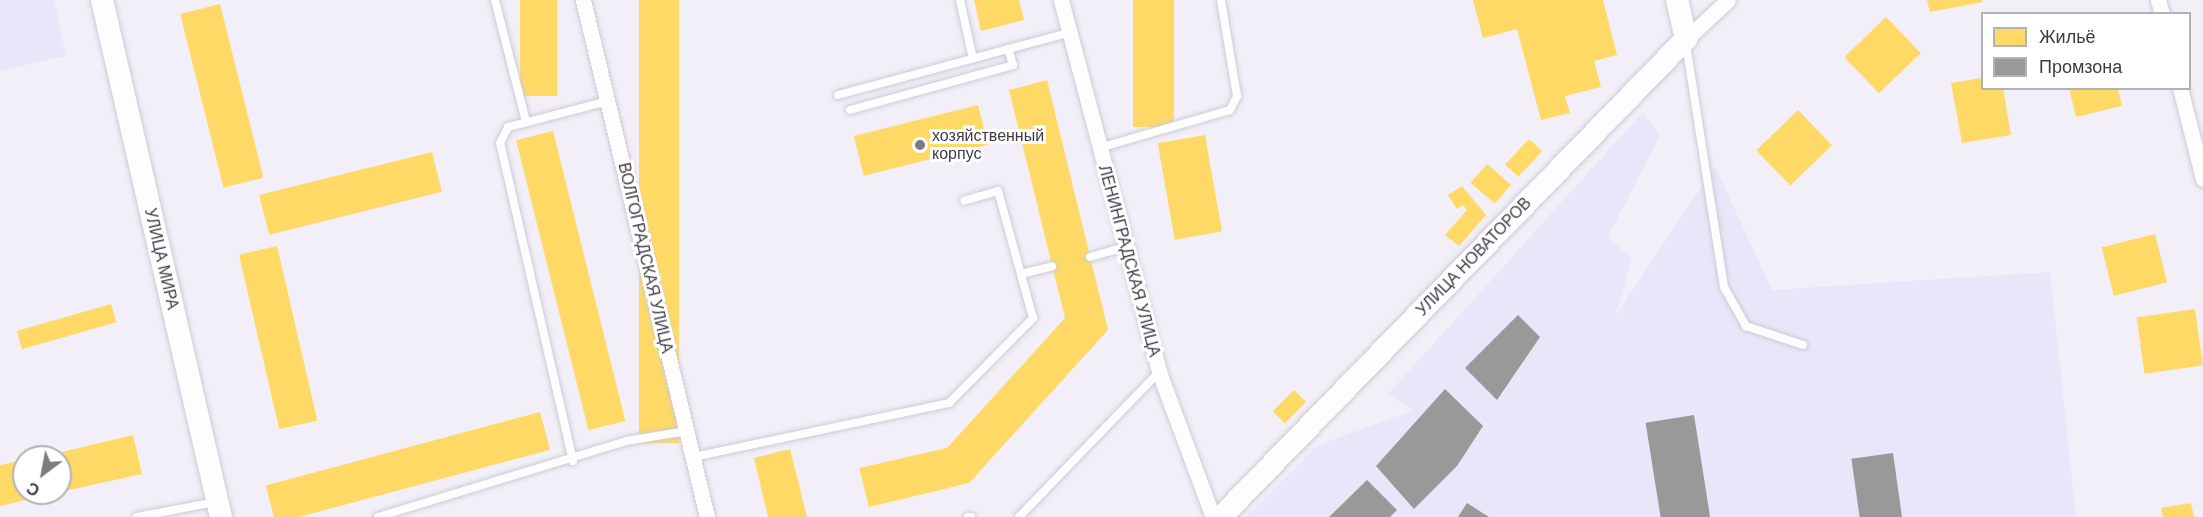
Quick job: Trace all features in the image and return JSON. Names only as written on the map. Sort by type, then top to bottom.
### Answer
[{"type":"street","name":"УЛИЦА МИРА","points":[[102,0],[219,509]]},
{"type":"street","name":"ВОЛГОГРАДСКАЯ УЛИЦА","points":[[583,0],[708,517]]},
{"type":"street","name":"ЛЕНИНГРАДСКАЯ УЛИЦА","points":[[1061,0],[1159,372],[1213,517]]},
{"type":"street","points":[[1677,0],[1686,39]]},
{"type":"street","name":"УЛИЦА НОВАТОРОВ","points":[[1221,517],[1686,39],[1728,0]]},
{"type":"street","points":[[2181,90],[2203,179]]},
{"type":"lane","points":[[495,0],[526,122]]},
{"type":"lane","points":[[960,0],[973,59]]},
{"type":"lane","points":[[1099,148],[1230,110],[1237,96],[1221,0]]},
{"type":"lane","points":[[838,96],[1068,33]]},
{"type":"lane","points":[[1686,39],[1724,287],[1746,326],[1803,345]]},
{"type":"lane","points":[[850,110],[1013,65],[1008,49]]},
{"type":"lane","points":[[573,460],[500,155],[503,133],[526,122],[608,101]]},
{"type":"lane","points":[[693,457],[949,403],[1033,318],[998,191],[964,201]]},
{"type":"lane","points":[[1090,257],[1125,248]]},
{"type":"lane","points":[[1021,274],[1052,266]]},
{"type":"lane","points":[[1019,517],[1159,372]]},
{"type":"lane","points":[[378,517],[573,460],[626,441],[687,431]]},
{"type":"lane","points":[[137,517],[219,509]]},
{"type":"shaded area","points":[[0,0],[54,0],[66,56],[0,71]]},
{"type":"shaded area","points":[[1643,112],[1660,136],[1608,237],[1632,259],[1615,317],[1715,166],[1772,290],[2050,272],[2076,517],[1246,517],[1316,446],[1414,410],[1388,394]]},
{"type":"building: Жильё","points":[[520,0],[557,0],[557,96],[520,96]]},
{"type":"building: Жильё","points":[[639,0],[679,0],[679,443],[639,443]]},
{"type":"building: Жильё","points":[[974,0],[1019,0],[1024,20],[981,31]]},
{"type":"building: Жильё","points":[[1133,0],[1174,0],[1174,127],[1133,127]]},
{"type":"building: Жильё","points":[[1473,0],[1603,0],[1617,55],[1594,61],[1601,87],[1565,96],[1570,113],[1541,120],[1517,29],[1483,38]]},
{"type":"building: Жильё","points":[[1927,0],[1982,0],[1983,2],[1930,12]]},
{"type":"building: Жильё","points":[[220,4],[263,178],[224,188],[180,14]]},
{"type":"building: Жильё","points":[[1886,17],[1921,53],[1879,93],[1844,57]]},
{"type":"building: Жильё","points":[[1981,78],[1981,90],[2003,90],[2011,135],[1962,143],[1951,83]]},
{"type":"building: Жильё","points":[[1047,80],[1108,330],[969,483],[869,507],[859,468],[947,448],[1065,318],[1009,90]]},
{"type":"building: Жильё","points":[[2069,90],[2118,90],[2122,106],[2076,117]]},
{"type":"building: Жильё","points":[[978,105],[988,145],[864,176],[854,136]]},
{"type":"building: Жильё","points":[[1798,110],[1832,145],[1790,186],[1756,150]]},
{"type":"building: Жильё","points":[[553,131],[625,421],[588,430],[516,140]]},
{"type":"building: Жильё","points":[[1205,135],[1222,232],[1175,240],[1158,143]]},
{"type":"building: Жильё","points":[[1529,139],[1542,151],[1518,177],[1505,165]]},
{"type":"building: Жильё","points":[[432,152],[442,192],[269,235],[259,195]]},
{"type":"building: Жильё","points":[[1487,164],[1511,185],[1495,204],[1471,183]]},
{"type":"building: Жильё","points":[[1462,186],[1486,215],[1459,246],[1445,235],[1467,210],[1463,205],[1457,209],[1448,195]]},
{"type":"building: Жильё","points":[[2155,234],[2167,283],[2114,296],[2102,247]]},
{"type":"building: Жильё","points":[[277,246],[317,420],[279,429],[239,255]]},
{"type":"building: Жильё","points":[[111,304],[116,322],[22,349],[17,331]]},
{"type":"building: Жильё","points":[[2195,309],[2203,365],[2145,374],[2137,317]]},
{"type":"building: Жильё","points":[[1294,390],[1306,402],[1285,423],[1273,411]]},
{"type":"building: Жильё","points":[[540,412],[550,450],[299,517],[274,517],[266,486]]},
{"type":"building: Жильё","points":[[133,435],[142,474],[72,489],[72,450]]},
{"type":"building: Жильё","points":[[790,449],[807,517],[768,517],[754,458]]},
{"type":"building: Жильё","points":[[12,462],[12,503],[0,506],[0,465]]},
{"type":"building: Жильё","points":[[2191,503],[2194,517],[2163,517],[2161,508]]},
{"type":"building: Промзона","points":[[1518,315],[1540,337],[1497,400],[1465,368]]},
{"type":"building: Промзона","points":[[1445,389],[1483,426],[1457,466],[1414,509],[1376,466]]},
{"type":"building: Промзона","points":[[1694,415],[1710,517],[1661,517],[1646,423]]},
{"type":"building: Промзона","points":[[1893,453],[1902,517],[1860,517],[1851,459]]},
{"type":"building: Промзона","points":[[1367,480],[1397,510],[1390,517],[1329,517]]},
{"type":"building: Промзона","points":[[1467,503],[1489,517],[1458,517]]},
{"type":"place","name":"хозяйственный корпус","points":[[920,145]]}]
